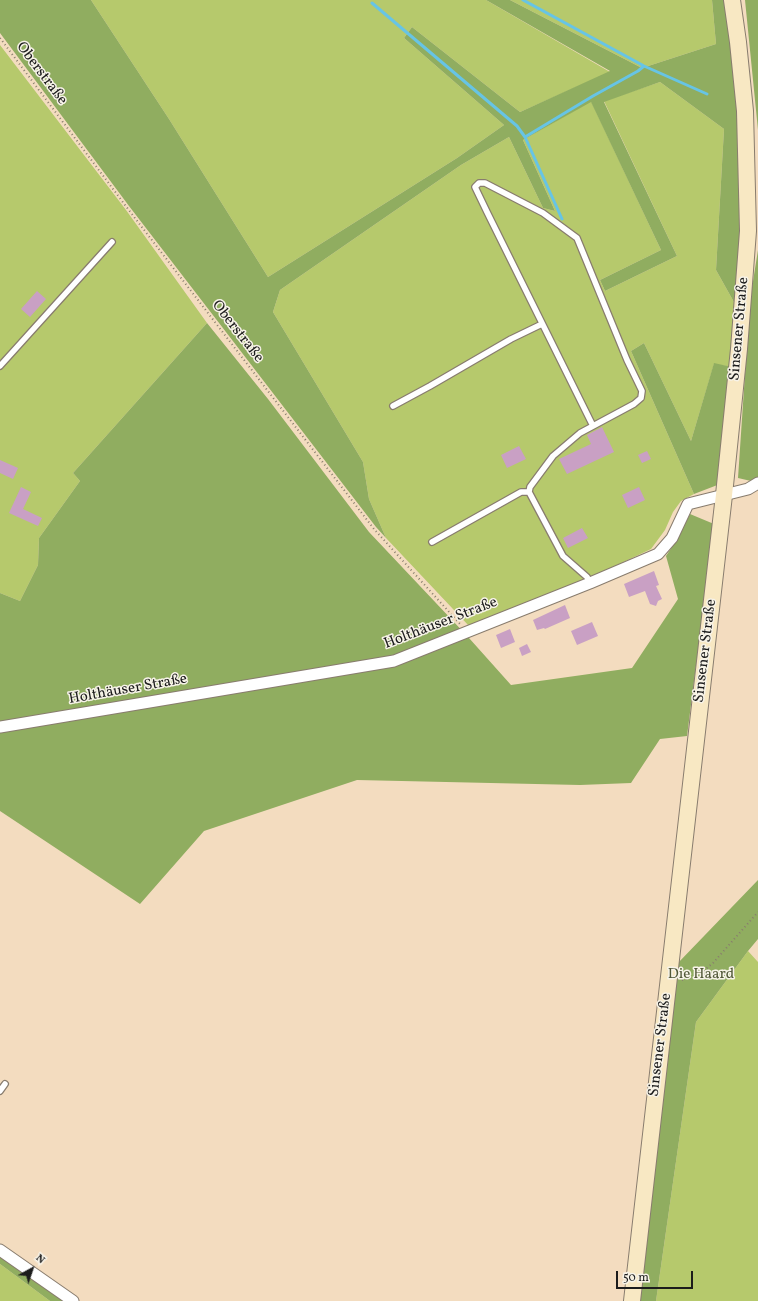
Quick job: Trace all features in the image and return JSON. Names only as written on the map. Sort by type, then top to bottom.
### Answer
[{"type":"main road","name":"Sinsener Straße","points":[[632,1301],[724,496],[739,349],[748,232],[745,111],[732,0]]},
{"type":"street","name":"Holthäuser Straße","points":[[0,727],[394,661],[466,631],[590,583],[658,554],[672,538],[688,504],[748,489],[758,483]]},
{"type":"street","points":[[0,1250],[73,1301]]},
{"type":"lane","points":[[590,583],[587,577],[564,556],[529,492],[530,488],[554,456],[580,433],[634,404],[641,398],[642,391],[627,360],[577,238],[542,213],[485,183],[479,183],[476,187],[593,426]]},
{"type":"lane","points":[[0,366],[112,242]]},
{"type":"lane","points":[[393,406],[511,339],[542,324]]},
{"type":"lane","points":[[432,542],[521,492],[529,492]]},
{"type":"lane","points":[[0,1092],[5,1084]]},
{"type":"path","name":"Oberstraße","points":[[0,38],[128,209],[374,529],[466,631]]},
{"type":"path","points":[[669,980],[679,981],[697,976],[713,963],[758,912]]},
{"type":"green space","points":[[0,0],[91,0],[169,119],[268,277],[457,158],[504,125],[404,38],[412,27],[520,112],[610,71],[486,0],[510,0],[642,68],[716,44],[712,0],[725,0],[737,77],[741,234],[735,304],[716,270],[724,129],[660,82],[604,102],[677,256],[605,291],[600,280],[661,250],[591,102],[523,140],[555,211],[543,208],[509,137],[461,165],[280,290],[273,312],[363,462],[369,499],[386,538],[129,206],[0,33]]},
{"type":"green space","points":[[91,0],[486,0],[610,72],[520,112],[412,27],[404,38],[504,125],[457,158],[268,277],[169,119]]},
{"type":"green space","points":[[510,0],[712,0],[716,44],[642,68]]},
{"type":"green space","points":[[745,0],[758,0],[758,130]]},
{"type":"green space","points":[[0,45],[126,210],[207,323],[73,473],[80,481],[39,538],[38,565],[20,601],[0,593]]},
{"type":"green space","points":[[660,82],[724,129],[716,270],[735,304],[732,367],[714,364],[691,441],[644,343],[631,351],[694,494],[681,501],[673,512],[665,530],[651,549],[590,578],[469,626],[386,538],[369,499],[363,462],[273,312],[280,290],[461,165],[509,137],[543,208],[555,211],[523,140],[591,101],[661,250],[600,280],[605,291],[677,256],[604,101]]},
{"type":"green space","points":[[758,250],[758,477],[751,481],[738,478],[750,300]]},
{"type":"green space","points":[[207,323],[268,399],[369,532],[511,685],[632,668],[678,599],[666,556],[678,538],[690,514],[714,524],[687,736],[660,739],[631,783],[580,785],[357,780],[204,831],[140,904],[0,811],[0,593],[20,601],[38,565],[39,538],[80,481],[73,473]]},
{"type":"green space","points":[[644,343],[691,441],[714,363],[732,367],[720,484],[694,494],[631,351]]},
{"type":"green space","name":"Die Haard","points":[[758,880],[758,939],[696,1022],[656,1301],[638,1301],[677,964]]},
{"type":"green space","points":[[748,951],[758,962],[758,1301],[656,1301],[696,1022]]},
{"type":"green space","points":[[0,1252],[71,1301],[50,1301],[0,1264]]},
{"type":"green space","points":[[0,1264],[50,1301],[0,1301]]},
{"type":"building","points":[[37,291],[46,299],[30,317],[21,309]]},
{"type":"building","points":[[602,427],[614,452],[567,474],[559,459],[591,444],[587,435]]},
{"type":"building","points":[[519,446],[526,459],[507,468],[501,455]]},
{"type":"building","points":[[647,451],[651,459],[642,463],[638,455]]},
{"type":"building","points":[[0,460],[18,468],[13,479],[0,473]]},
{"type":"building","points":[[21,487],[31,492],[23,509],[42,518],[38,526],[9,513]]},
{"type":"building","points":[[639,487],[645,500],[628,508],[622,495]]},
{"type":"building","points":[[582,528],[588,538],[568,548],[563,538]]},
{"type":"building","points":[[654,571],[659,585],[656,586],[662,599],[658,601],[656,606],[650,604],[645,591],[629,597],[624,584]]},
{"type":"building","points":[[565,605],[570,618],[545,629],[537,630],[533,620]]},
{"type":"building","points":[[592,622],[598,636],[577,645],[571,631]]},
{"type":"building","points":[[510,629],[515,642],[501,648],[496,635]]},
{"type":"building","points":[[527,644],[531,652],[522,656],[519,648]]},
{"type":"waterway","points":[[523,0],[644,66],[707,94]]},
{"type":"waterway","points":[[372,3],[517,126],[525,137],[562,219]]},
{"type":"waterway","points":[[525,137],[638,71],[644,66]]}]
